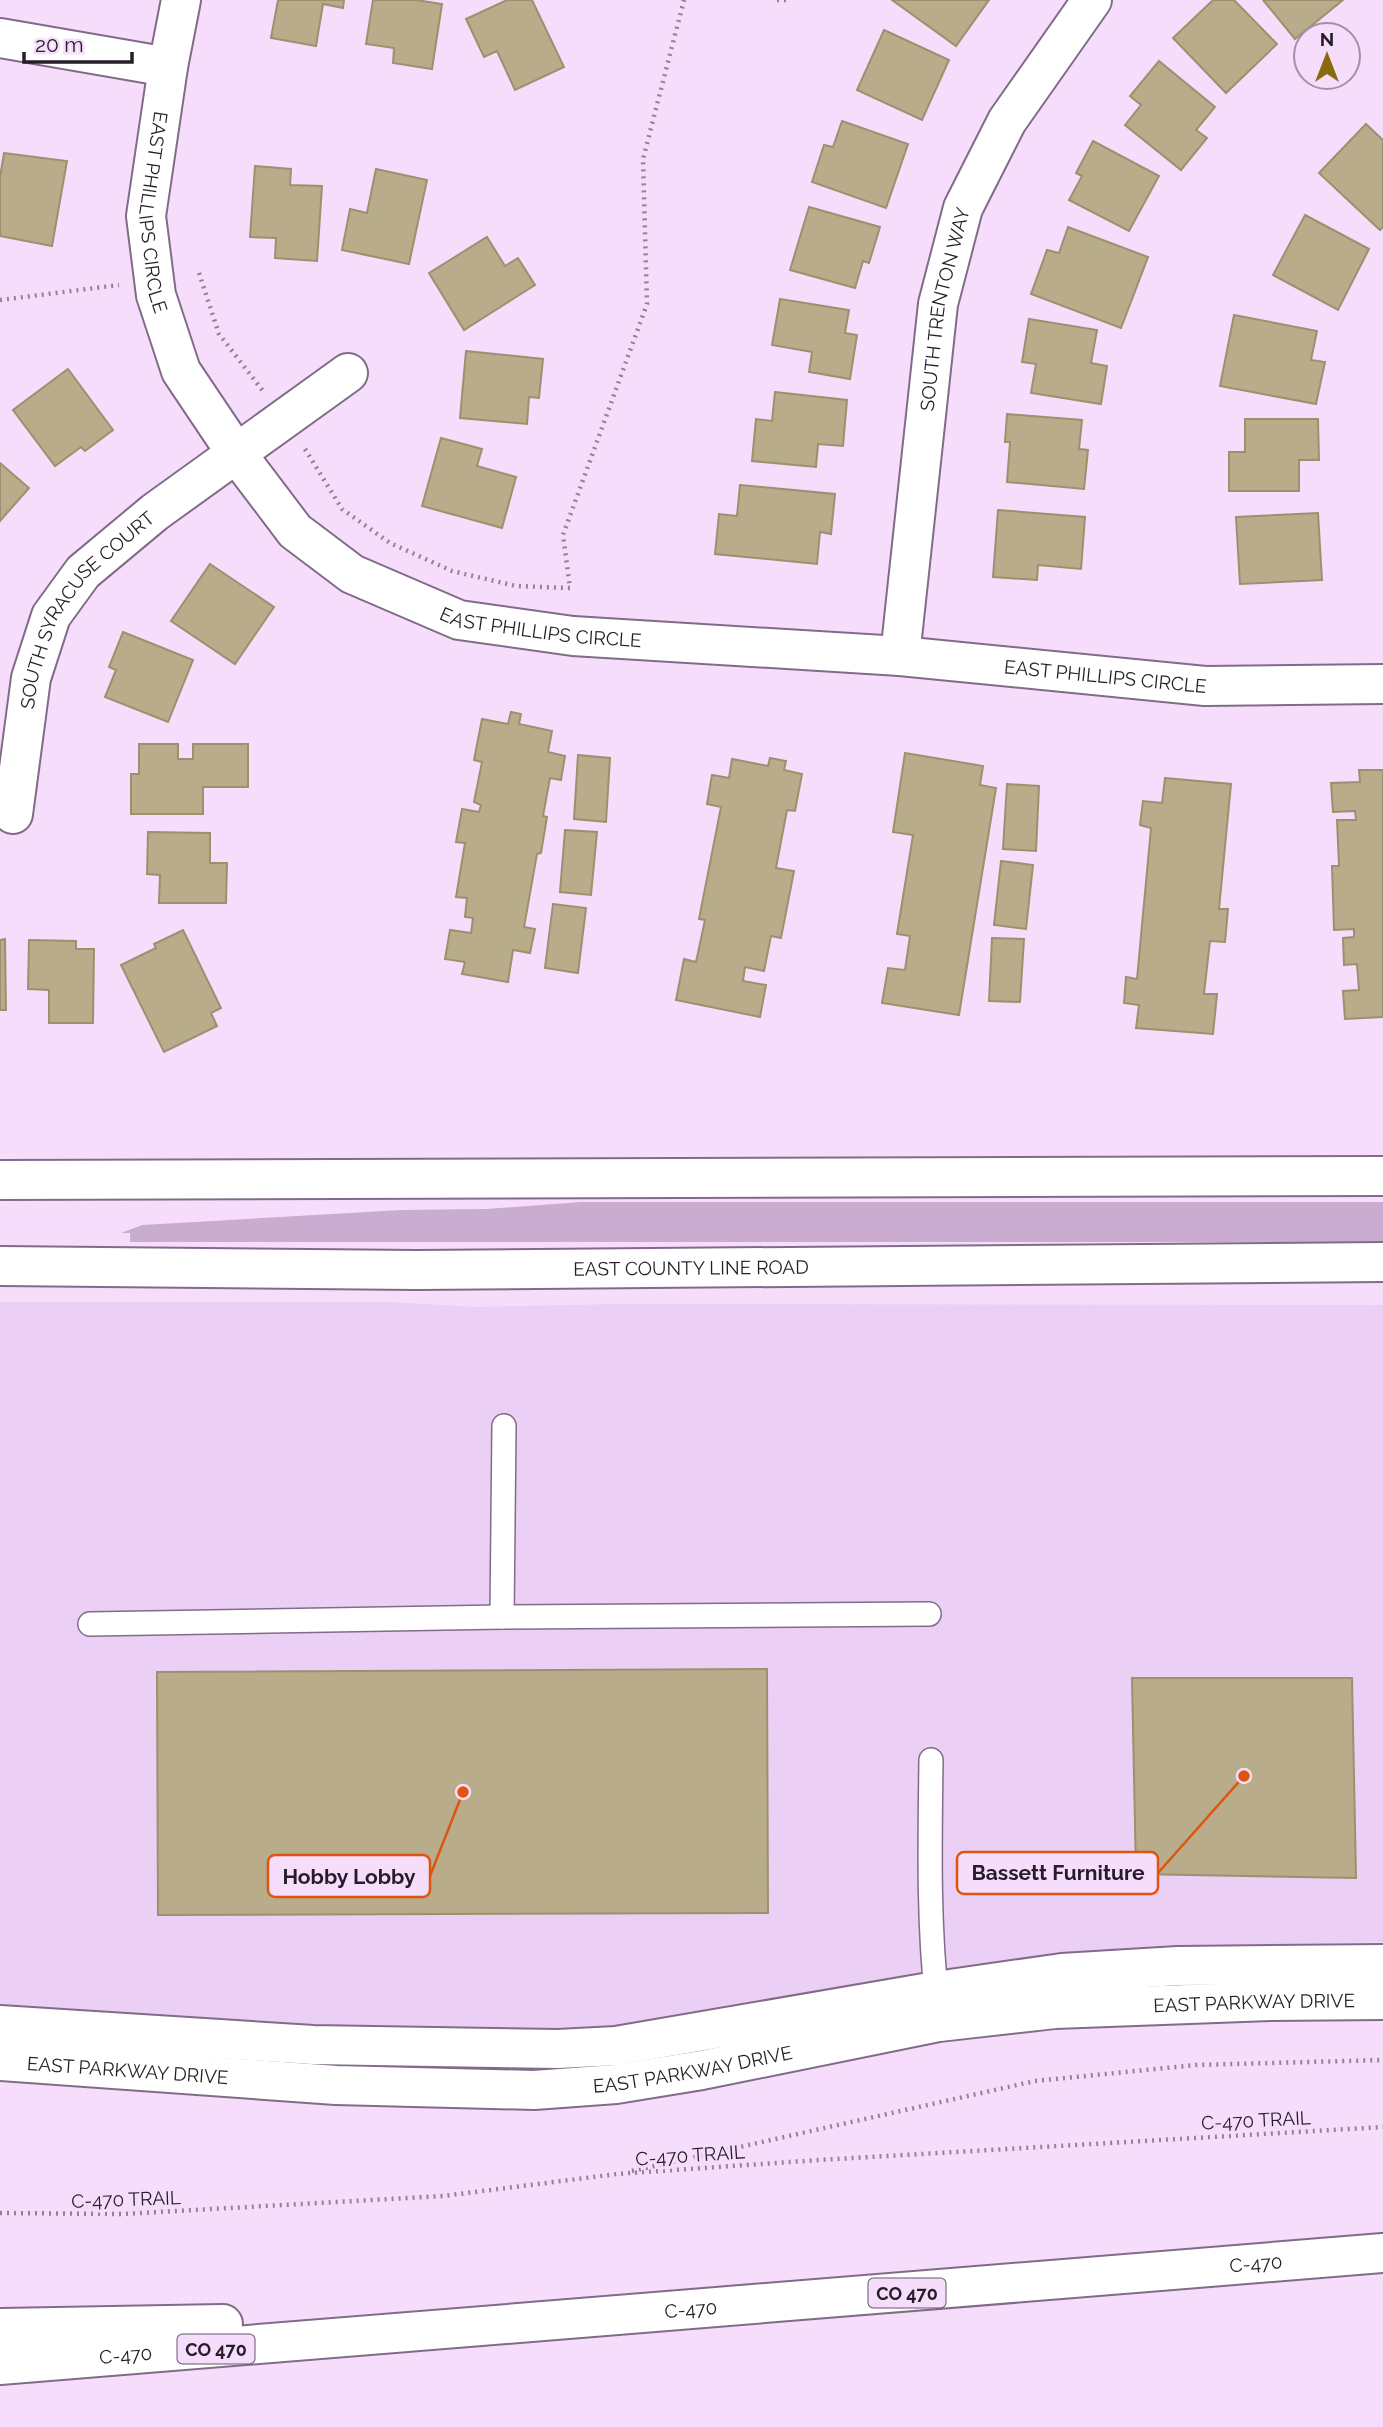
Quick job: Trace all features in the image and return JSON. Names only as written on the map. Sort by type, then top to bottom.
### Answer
[{"type":"main road","name":"EAST PHILLIPS CIRCLE","points":[[181,0],[168,67],[146,216],[156,295],[181,371],[236,453],[295,531],[352,574],[459,620],[572,636],[900,656],[1205,686],[1383,684]]},
{"type":"main road","name":"SOUTH TRENTON WAY","points":[[900,656],[937,304],[963,208],[1007,121],[1092,0]]},
{"type":"main road","points":[[0,38],[168,67]]},
{"type":"main road","name":"SOUTH SYRACUSE COURT","points":[[13,814],[31,678],[51,616],[83,572],[155,513],[348,373]]},
{"type":"main road","points":[[0,1180],[1383,1176]]},
{"type":"main road","name":"EAST COUNTY LINE ROAD","points":[[0,1266],[430,1270],[1383,1262]]},
{"type":"main road","name":"EAST PARKWAY DRIVE","points":[[0,2061],[336,2085],[534,2090],[615,2084],[690,2072],[1062,1973],[1125,1968],[1383,1964]]},
{"type":"main road","name":"EAST PARKWAY DRIVE","points":[[0,2025],[313,2045],[558,2049],[617,2046],[937,2007],[1055,2009],[1383,2000]]},
{"type":"main road","name":"C-470","points":[[0,2365],[1383,2253]]},
{"type":"main road","points":[[0,2328],[251,2324],[432,2332]]},
{"type":"lane","points":[[502,1617],[504,1426]]},
{"type":"lane","points":[[90,1624],[929,1614]]},
{"type":"lane","points":[[931,1760],[931,1947],[937,2007]]},
{"type":"path","points":[[199,273],[219,334],[284,418],[342,509],[390,543],[452,571],[516,586],[570,588],[563,535],[647,304],[643,159],[684,0]]},
{"type":"path","points":[[777,0],[791,0]]},
{"type":"path","points":[[0,300],[123,285]]},
{"type":"path","points":[[617,2174],[1035,2081],[1196,2064],[1383,2060]]},
{"type":"path","name":"C-470 TRAIL","points":[[0,2213],[123,2214],[429,2196],[502,2190],[617,2174],[1383,2127]]},
{"type":"shaded area","points":[[581,1202],[1383,1202],[1383,1242],[130,1242],[130,1233],[121,1233],[142,1225]]},
{"type":"shaded area","points":[[0,1302],[389,1302],[477,1307],[618,1304],[1383,1305],[1383,1942],[1193,1946],[1059,1954],[933,1970],[648,2023],[586,2031],[343,2029],[0,2006]]},
{"type":"building","points":[[278,0],[344,0],[343,8],[323,4],[316,46],[271,38]]},
{"type":"building","points":[[373,0],[416,0],[442,4],[432,69],[393,63],[394,48],[366,44]]},
{"type":"building","points":[[507,0],[532,0],[564,67],[515,90],[497,51],[484,57],[466,19]]},
{"type":"building","points":[[892,0],[989,0],[956,46]]},
{"type":"building","points":[[1213,0],[1234,0],[1277,44],[1226,93],[1173,38]]},
{"type":"building","points":[[1263,0],[1343,0],[1317,21],[1292,21],[1292,35]]},
{"type":"building","points":[[884,30],[949,60],[922,120],[857,90]]},
{"type":"building","points":[[1159,61],[1215,107],[1196,130],[1207,138],[1181,170],[1125,125],[1141,105],[1130,96]]},
{"type":"building","points":[[842,121],[908,144],[886,208],[812,182],[824,145],[833,147]]},
{"type":"building","points":[[1366,124],[1383,140],[1383,227],[1380,230],[1319,173]]},
{"type":"building","points":[[1093,141],[1159,176],[1129,231],[1069,200],[1082,176],[1076,173]]},
{"type":"building","points":[[4,153],[67,161],[52,246],[0,236],[0,177]]},
{"type":"building","points":[[255,166],[291,169],[290,185],[322,186],[317,261],[275,258],[276,238],[250,237]]},
{"type":"building","points":[[376,169],[427,180],[409,264],[342,250],[350,209],[367,213]]},
{"type":"building","points":[[809,207],[880,227],[869,263],[863,261],[855,288],[790,270]]},
{"type":"building","points":[[1305,215],[1369,249],[1338,310],[1273,275]]},
{"type":"building","points":[[1068,227],[1148,257],[1121,328],[1031,294],[1047,250],[1059,253]]},
{"type":"building","points":[[487,237],[505,266],[518,258],[535,285],[464,330],[429,273]]},
{"type":"building","points":[[780,299],[849,310],[845,333],[857,335],[850,379],[809,372],[812,352],[772,345]]},
{"type":"building","points":[[1234,315],[1317,331],[1311,360],[1325,362],[1316,404],[1220,386]]},
{"type":"building","points":[[1029,319],[1097,330],[1091,363],[1107,366],[1101,404],[1031,393],[1036,364],[1022,362]]},
{"type":"building","points":[[466,351],[543,359],[539,398],[529,397],[527,424],[460,418]]},
{"type":"building","points":[[68,369],[113,430],[85,451],[81,447],[55,466],[13,410]]},
{"type":"building","points":[[775,392],[847,400],[843,446],[818,444],[816,467],[752,461],[756,419],[772,421]]},
{"type":"building","points":[[1007,414],[1082,420],[1079,449],[1088,450],[1084,489],[1007,482],[1010,442],[1005,442]]},
{"type":"building","points":[[1245,419],[1318,419],[1319,460],[1299,460],[1299,491],[1229,491],[1229,452],[1245,452]]},
{"type":"building","points":[[441,438],[482,449],[477,466],[516,477],[502,528],[422,506]]},
{"type":"building","points":[[0,463],[29,488],[0,521]]},
{"type":"building","points":[[740,485],[835,494],[831,534],[820,532],[817,564],[715,554],[719,514],[737,516]]},
{"type":"building","points":[[998,510],[1085,517],[1081,569],[1038,565],[1037,580],[993,577]]},
{"type":"building","points":[[1318,513],[1322,580],[1240,584],[1236,517]]},
{"type":"building","points":[[210,564],[274,607],[235,664],[171,621]]},
{"type":"building","points":[[123,632],[193,660],[168,722],[105,697],[116,670],[109,667]]},
{"type":"building","points":[[511,712],[521,714],[519,724],[552,731],[548,752],[565,756],[561,780],[550,778],[543,816],[547,817],[541,853],[537,854],[524,927],[535,929],[530,953],[513,950],[508,982],[462,974],[465,962],[445,959],[450,930],[471,933],[473,918],[465,917],[467,898],[456,897],[465,843],[456,842],[462,809],[479,812],[481,805],[474,802],[482,762],[474,760],[482,719],[508,724]]},
{"type":"building","points":[[139,744],[178,744],[178,759],[193,759],[193,744],[248,744],[248,787],[203,787],[203,814],[131,814],[131,774],[139,774]]},
{"type":"building","points":[[905,753],[983,766],[980,785],[996,788],[959,1015],[882,1003],[888,968],[905,970],[910,936],[897,934],[913,835],[893,832]]},
{"type":"building","points":[[578,755],[610,758],[606,822],[574,819]]},
{"type":"building","points":[[770,758],[786,761],[784,770],[802,774],[795,811],[787,810],[776,868],[794,871],[781,938],[771,936],[764,971],[745,967],[743,981],[766,985],[760,1017],[676,1000],[684,959],[696,962],[705,920],[699,919],[721,807],[707,804],[712,775],[729,778],[732,759],[768,766]]},
{"type":"building","points":[[1359,770],[1383,770],[1383,1017],[1345,1019],[1343,991],[1359,990],[1357,964],[1344,965],[1343,938],[1354,937],[1354,929],[1334,930],[1332,866],[1339,866],[1337,820],[1356,820],[1355,811],[1333,812],[1331,783],[1360,782]]},
{"type":"building","points":[[1165,778],[1231,784],[1219,909],[1228,909],[1225,942],[1210,941],[1204,994],[1217,994],[1213,1034],[1136,1028],[1139,1005],[1124,1003],[1126,977],[1137,979],[1151,828],[1140,825],[1143,801],[1162,803]]},
{"type":"building","points":[[1007,784],[1039,786],[1036,851],[1003,849]]},
{"type":"building","points":[[565,830],[597,832],[591,895],[560,892]]},
{"type":"building","points":[[148,832],[210,833],[210,863],[227,863],[226,903],[159,903],[160,875],[147,874]]},
{"type":"building","points":[[1001,861],[1033,865],[1026,929],[994,925]]},
{"type":"building","points":[[553,904],[586,908],[578,973],[545,968]]},
{"type":"building","points":[[183,930],[221,1008],[211,1013],[217,1026],[164,1052],[121,965],[156,948],[154,944]]},
{"type":"building","points":[[992,938],[1024,939],[1020,1002],[989,1001]]},
{"type":"building","points":[[5,939],[6,1010],[0,1010],[0,940]]},
{"type":"building","points":[[29,940],[76,941],[76,949],[94,949],[93,1023],[49,1023],[49,990],[28,989]]},
{"type":"building","points":[[767,1669],[768,1913],[158,1915],[157,1672]]},
{"type":"building","points":[[1132,1678],[1352,1678],[1356,1878],[1136,1874]]},
{"type":"place","name":"Bassett Furniture","points":[[1244,1776]]},
{"type":"place","name":"Hobby Lobby","points":[[463,1792]]}]
